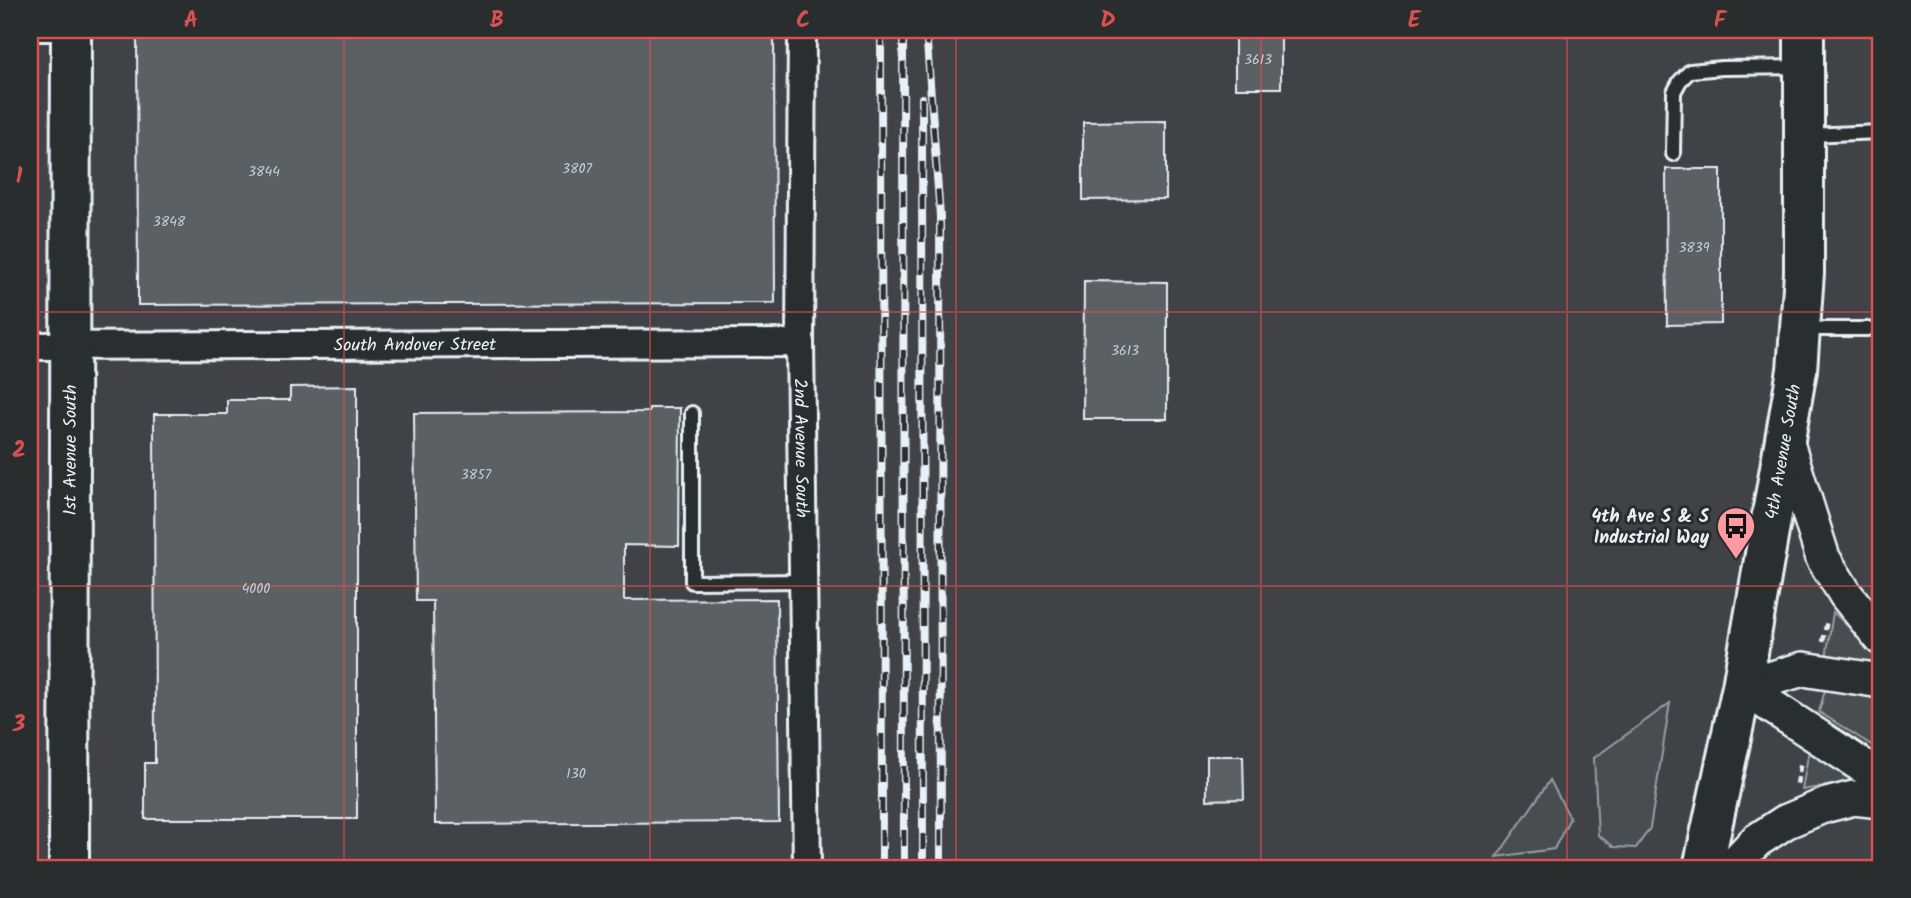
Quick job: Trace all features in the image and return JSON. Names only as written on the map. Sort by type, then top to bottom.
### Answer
[{"type":"main road","name":"1st Avenue South","points":[[69,868],[71,32]]},
{"type":"main road","name":"4th Avenue South","points":[[1703,868],[1742,687],[1797,370],[1804,273],[1804,48]]},
{"type":"street","name":"2nd Avenue South","points":[[802,30],[800,343],[807,868]]},
{"type":"street","name":"South Andover Street","points":[[30,346],[800,343]]},
{"type":"street","points":[[1786,440],[1823,558],[1846,596],[1881,639]]},
{"type":"street","points":[[1742,687],[1803,669],[1881,681]]},
{"type":"street","points":[[1742,687],[1881,778]]},
{"type":"street","points":[[1730,868],[1756,841],[1785,822],[1823,806],[1854,798],[1881,801]]},
{"type":"lane","points":[[30,34],[71,32]]},
{"type":"lane","points":[[1673,154],[1674,92],[1690,71],[1722,68],[1804,48]]},
{"type":"lane","points":[[1804,135],[1881,132]]},
{"type":"lane","points":[[1800,330],[1868,328]]},
{"type":"lane","points":[[692,413],[692,582],[803,581]]},
{"type":"path","points":[[1875,30],[1879,42]]},
{"type":"path","points":[[1822,648],[1827,617]]},
{"type":"path","points":[[1796,788],[1802,753]]},
{"type":"shaded area","points":[[30,30],[1881,30],[1881,868],[30,868]]},
{"type":"shaded area","points":[[1833,612],[1881,658],[1881,666],[1826,658]]},
{"type":"shaded area","points":[[1825,690],[1881,694],[1881,751],[1819,712]]},
{"type":"shaded area","points":[[1670,703],[1650,828],[1636,848],[1614,847],[1598,835],[1594,758]]},
{"type":"shaded area","points":[[1810,744],[1864,780],[1802,790]]},
{"type":"shaded area","points":[[1550,780],[1570,818],[1554,849],[1497,857]]},
{"type":"building","points":[[137,30],[774,30],[775,303],[138,305]]},
{"type":"building","points":[[1235,30],[1281,30],[1281,88],[1235,88]]},
{"type":"building","points":[[1166,121],[1166,199],[1083,200],[1083,122]]},
{"type":"building","points":[[1666,169],[1721,169],[1721,324],[1667,325]]},
{"type":"building","points":[[1084,281],[1167,282],[1167,419],[1083,419]]},
{"type":"building","points":[[357,386],[357,819],[145,819],[145,763],[155,763],[154,414],[227,414],[227,400],[290,400],[290,387]]},
{"type":"building","points":[[649,408],[680,408],[679,546],[624,545],[624,600],[777,599],[779,822],[435,824],[433,601],[416,601],[414,413],[649,412]]},
{"type":"building","points":[[1207,756],[1243,756],[1244,799],[1207,800]]},
{"type":"railway","points":[[881,30],[882,868]]},
{"type":"railway","points":[[903,30],[904,868]]},
{"type":"railway","points":[[926,30],[940,216],[941,868]]},
{"type":"railway","points":[[922,98],[923,868]]},
{"type":"place","name":"4th Ave S & S Industrial Way","points":[[1736,560]]}]
